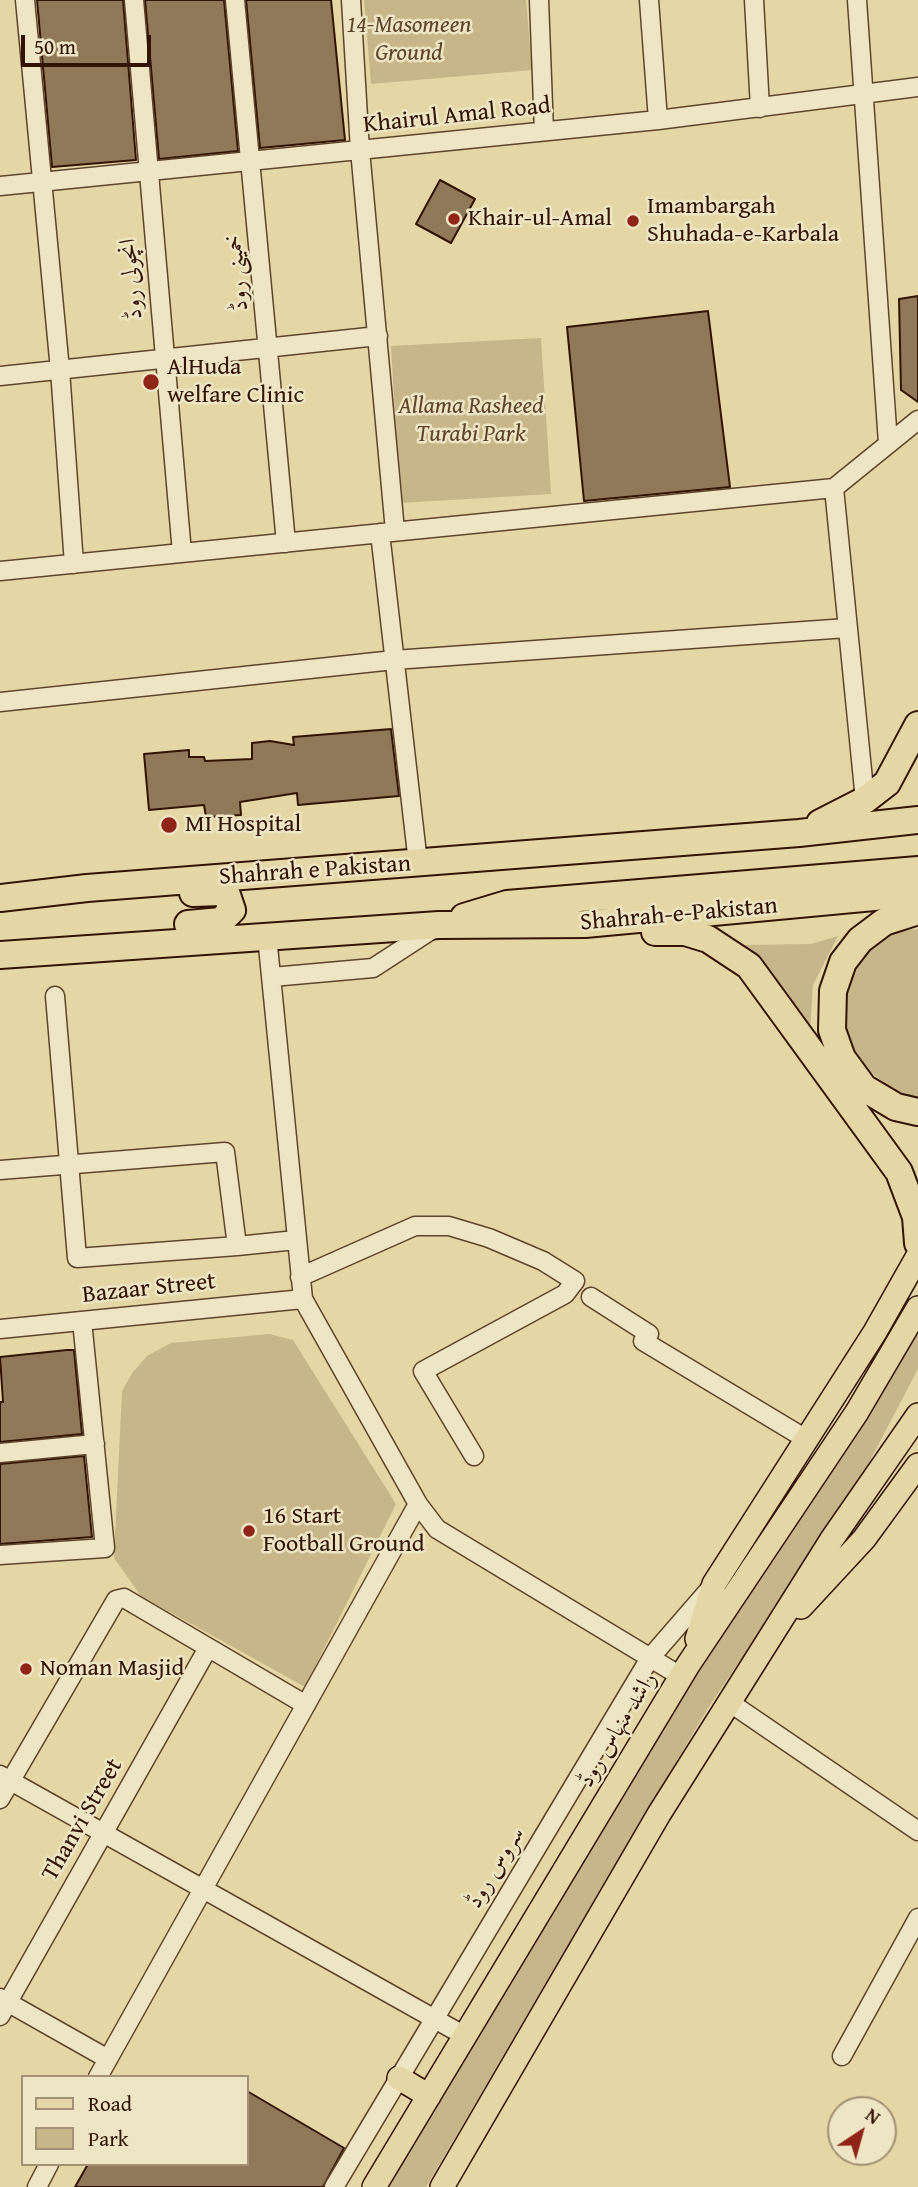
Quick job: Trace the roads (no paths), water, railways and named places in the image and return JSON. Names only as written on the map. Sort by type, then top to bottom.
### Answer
[{"type":"highway","points":[[799,833],[865,800],[887,783],[918,725]]},
{"type":"highway","points":[[799,833],[918,820]]},
{"type":"highway","name":"Shahrah e Pakistan","points":[[0,898],[88,888],[799,833]]},
{"type":"highway","points":[[0,956],[439,925],[507,904],[918,870]]},
{"type":"highway","points":[[35,953],[107,932],[221,921],[232,910],[232,902],[220,892],[122,897],[88,888]]},
{"type":"highway","name":"Shahrah-e-Pakistan","points":[[439,925],[585,924],[918,893]]},
{"type":"highway","points":[[918,911],[884,922],[860,940],[843,962],[833,991],[832,1030],[842,1058],[864,1088],[896,1107],[918,1112]]},
{"type":"highway","points":[[585,924],[646,932],[685,932],[708,939],[749,966],[899,1172],[916,1217],[918,1243]]},
{"type":"main road","points":[[685,1671],[714,1584],[875,1332],[918,1256]]},
{"type":"main road","name":"راشد منہاس روڈ","points":[[374,2187],[685,1671],[857,1412],[918,1308]]},
{"type":"main road","points":[[442,2187],[659,1814],[832,1539],[918,1415]]},
{"type":"main road","points":[[763,1648],[864,1539],[918,1465]]},
{"type":"main road","points":[[399,2078],[429,2096]]},
{"type":"street","points":[[25,0],[60,370],[74,564]]},
{"type":"street","name":"انچولی روڈ","points":[[134,0],[182,553]]},
{"type":"street","name":"خمینی روڈ","points":[[234,0],[252,161],[286,542]]},
{"type":"street","points":[[351,0],[360,150],[378,336],[394,660],[418,863]]},
{"type":"street","points":[[538,0],[544,131]]},
{"type":"street","points":[[649,0],[658,120]]},
{"type":"street","points":[[754,0],[760,108]]},
{"type":"street","points":[[857,0],[888,443]]},
{"type":"street","name":"Khairul Amal Road","points":[[0,186],[658,120],[918,87]]},
{"type":"street","points":[[0,376],[378,336]]},
{"type":"street","points":[[0,571],[834,488],[918,421]]},
{"type":"street","points":[[834,488],[865,800]]},
{"type":"street","points":[[0,702],[394,660],[847,628]]},
{"type":"street","points":[[271,977],[373,968],[439,925]]},
{"type":"street","points":[[267,936],[303,1299],[418,1504],[437,1529],[650,1658],[685,1671]]},
{"type":"street","points":[[55,996],[76,1258],[296,1240]]},
{"type":"street","points":[[0,1170],[225,1152],[237,1246]]},
{"type":"street","points":[[300,1277],[415,1226],[449,1226],[489,1238],[543,1261],[575,1281],[565,1294],[423,1371],[474,1456]]},
{"type":"street","points":[[591,1297],[649,1334],[643,1341],[806,1439]]},
{"type":"street","name":"Bazaar Street","points":[[0,1329],[303,1299]]},
{"type":"street","points":[[0,1555],[105,1548],[82,1321]]},
{"type":"street","points":[[0,1453],[95,1444]]},
{"type":"street","points":[[99,2075],[418,1504]]},
{"type":"street","name":"سروس روڈ","points":[[334,2187],[650,1658],[714,1584]]},
{"type":"street","points":[[0,1799],[5,1778],[116,1600],[124,1598],[306,1705]]},
{"type":"street","name":"Thanvi Street","points":[[3,2005],[208,1648]]},
{"type":"street","points":[[729,1702],[918,1831]]},
{"type":"street","points":[[5,1778],[465,2036]]},
{"type":"street","points":[[842,2056],[918,1918]]},
{"type":"street","points":[[3,2005],[108,2059]]},
{"type":"street","points":[[37,2187],[49,2166]]},
{"type":"place","name":"Khair-ul-Amal","points":[[454,219]]},
{"type":"place","name":"Imambargah Shuhada-e-Karbala","points":[[633,221]]},
{"type":"place","name":"AlHuda welfare Clinic","points":[[151,382]]},
{"type":"place","name":"MI Hospital","points":[[169,825]]},
{"type":"place","name":"16 Start Football Ground","points":[[249,1531]]},
{"type":"place","name":"Noman Masjid","points":[[26,1669]]},
{"type":"park label","name":"14-Masomeen Ground","points":[[409,40]]},
{"type":"park label","name":"Allama Rasheed Turabi Park","points":[[471,421]]}]
